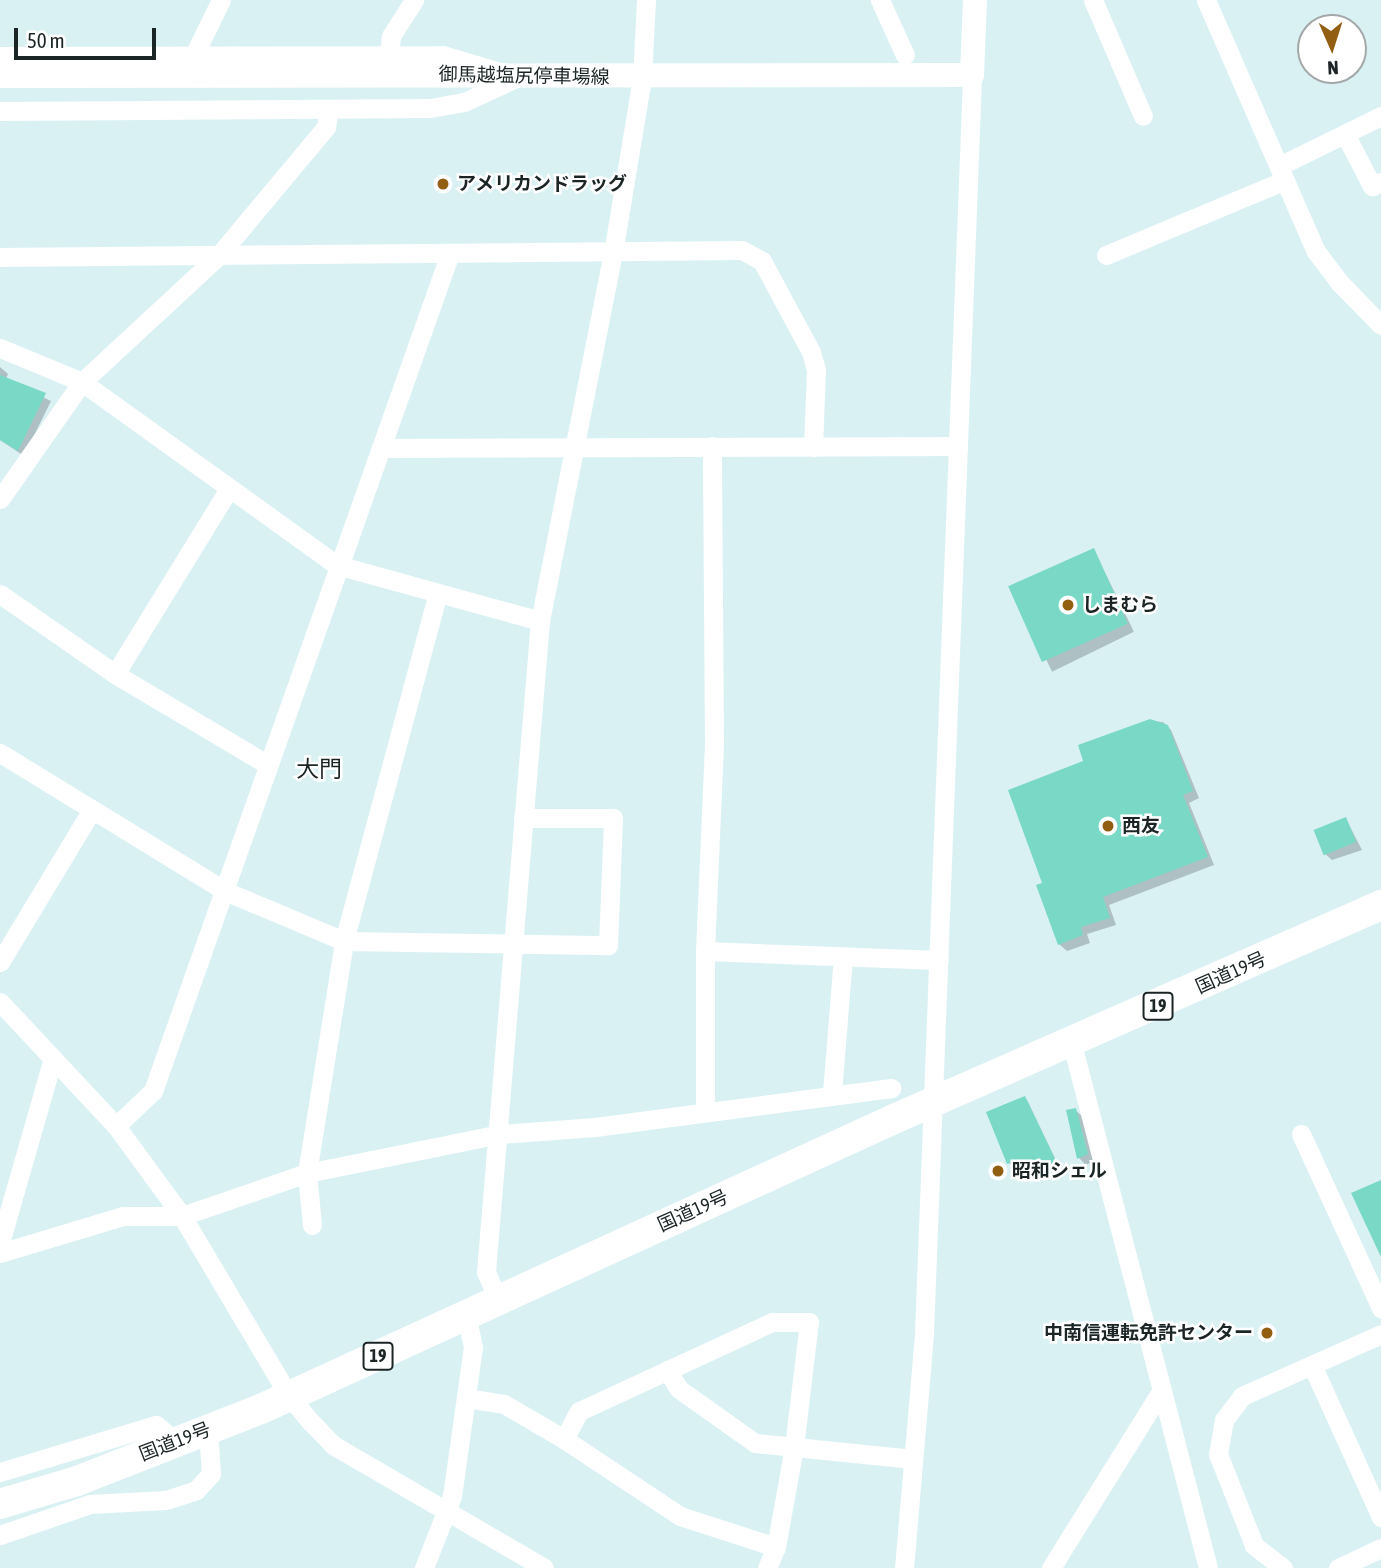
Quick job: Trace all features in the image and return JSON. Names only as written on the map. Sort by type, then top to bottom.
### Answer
[{"type":"highway","name":"国道19号","points":[[0,1504],[77,1481],[289,1396],[933,1102],[1072,1044],[1381,905]]},
{"type":"main road","points":[[972,75],[975,0]]},
{"type":"main road","name":"御馬越塩尻停車場線","points":[[0,76],[972,75]]},
{"type":"street","points":[[194,55],[220,0]]},
{"type":"street","points":[[389,54],[391,36],[414,0]]},
{"type":"street","points":[[498,1300],[486,1272],[500,1134],[540,621],[614,253],[642,77],[646,0]]},
{"type":"street","points":[[880,0],[905,55]]},
{"type":"street","points":[[1093,0],[1143,116]]},
{"type":"street","points":[[1206,0],[1315,250],[1339,282],[1381,325]]},
{"type":"street","points":[[0,56],[443,55],[517,77]]},
{"type":"street","points":[[904,1568],[913,1459],[933,1102],[972,75]]},
{"type":"street","points":[[0,111],[430,108],[464,102],[517,77]]},
{"type":"street","points":[[0,499],[82,382],[219,255],[326,127],[329,109]]},
{"type":"street","points":[[1106,255],[1281,173],[1345,134],[1381,116]]},
{"type":"street","points":[[1345,134],[1372,186],[1381,182]]},
{"type":"street","points":[[0,257],[449,256],[742,250],[762,261],[811,352],[816,370],[813,447]]},
{"type":"street","points":[[116,1126],[153,1091],[337,565],[449,256]]},
{"type":"street","points":[[0,348],[82,382],[228,490],[337,565],[437,596],[540,621]]},
{"type":"street","points":[[705,1112],[705,951],[714,745],[712,446]]},
{"type":"street","points":[[381,448],[958,446]]},
{"type":"street","points":[[115,674],[228,490]]},
{"type":"street","points":[[0,594],[115,674],[268,765]]},
{"type":"street","points":[[312,1226],[307,1173],[344,941],[437,596]]},
{"type":"street","points":[[0,753],[225,891],[344,941],[608,945],[613,818],[523,818]]},
{"type":"street","points":[[0,962],[91,811]]},
{"type":"street","points":[[705,951],[939,960]]},
{"type":"street","points":[[832,1093],[843,956]]},
{"type":"street","points":[[0,1002],[116,1126],[182,1216],[289,1396],[333,1445],[544,1568]]},
{"type":"street","points":[[1072,1044],[1208,1568]]},
{"type":"street","points":[[0,1243],[53,1058]]},
{"type":"street","points":[[0,1253],[123,1216],[182,1216],[307,1173],[500,1134],[705,1112],[832,1093],[891,1088]]},
{"type":"street","points":[[1301,1135],[1381,1308]]},
{"type":"street","points":[[424,1568],[446,1512],[466,1398],[473,1347],[466,1314]]},
{"type":"street","points":[[564,1439],[579,1411],[772,1322],[809,1322],[794,1447],[776,1547],[767,1568]]},
{"type":"street","points":[[1283,1568],[1254,1545],[1218,1454],[1224,1420],[1242,1396],[1381,1334]]},
{"type":"street","points":[[1312,1364],[1381,1517]]},
{"type":"street","points":[[667,1370],[679,1389],[755,1443],[913,1459]]},
{"type":"street","points":[[1052,1568],[1162,1390]]},
{"type":"street","points":[[466,1398],[504,1404],[564,1439],[680,1516],[776,1547]]},
{"type":"street","points":[[0,1472],[156,1424],[176,1443]]},
{"type":"street","points":[[0,1535],[90,1504],[166,1500],[196,1490],[211,1474],[208,1430]]},
{"type":"street","points":[[1338,1568],[1381,1548]]},
{"type":"building","points":[[0,375],[46,393],[18,451],[0,440]]},
{"type":"building","name":"しまむら","points":[[1094,548],[1128,624],[1042,662],[1008,586]]},
{"type":"building","name":"西友","points":[[1150,719],[1168,725],[1193,791],[1183,795],[1208,857],[1103,897],[1110,918],[1081,927],[1083,935],[1058,945],[1036,885],[1042,883],[1008,790],[1083,761],[1078,745]]},
{"type":"building","points":[[1346,817],[1356,842],[1324,855],[1314,830]]},
{"type":"building","points":[[1025,1096],[1058,1165],[1017,1172],[1013,1162],[1007,1164],[986,1112]]},
{"type":"building","points":[[1076,1108],[1088,1154],[1077,1159],[1066,1110]]},
{"type":"building","points":[[1381,1180],[1381,1257],[1351,1193]]},
{"type":"place","name":"アメリカンドラッグ","points":[[443,184]]},
{"type":"place","name":"しまむら","points":[[1068,605]]},
{"type":"place","name":"西友","points":[[1108,826]]},
{"type":"place","name":"昭和シェル","points":[[998,1171]]},
{"type":"place","name":"中南信運転免許センター","points":[[1267,1333]]},
{"type":"district","name":"大門","points":[[319,769]]}]
